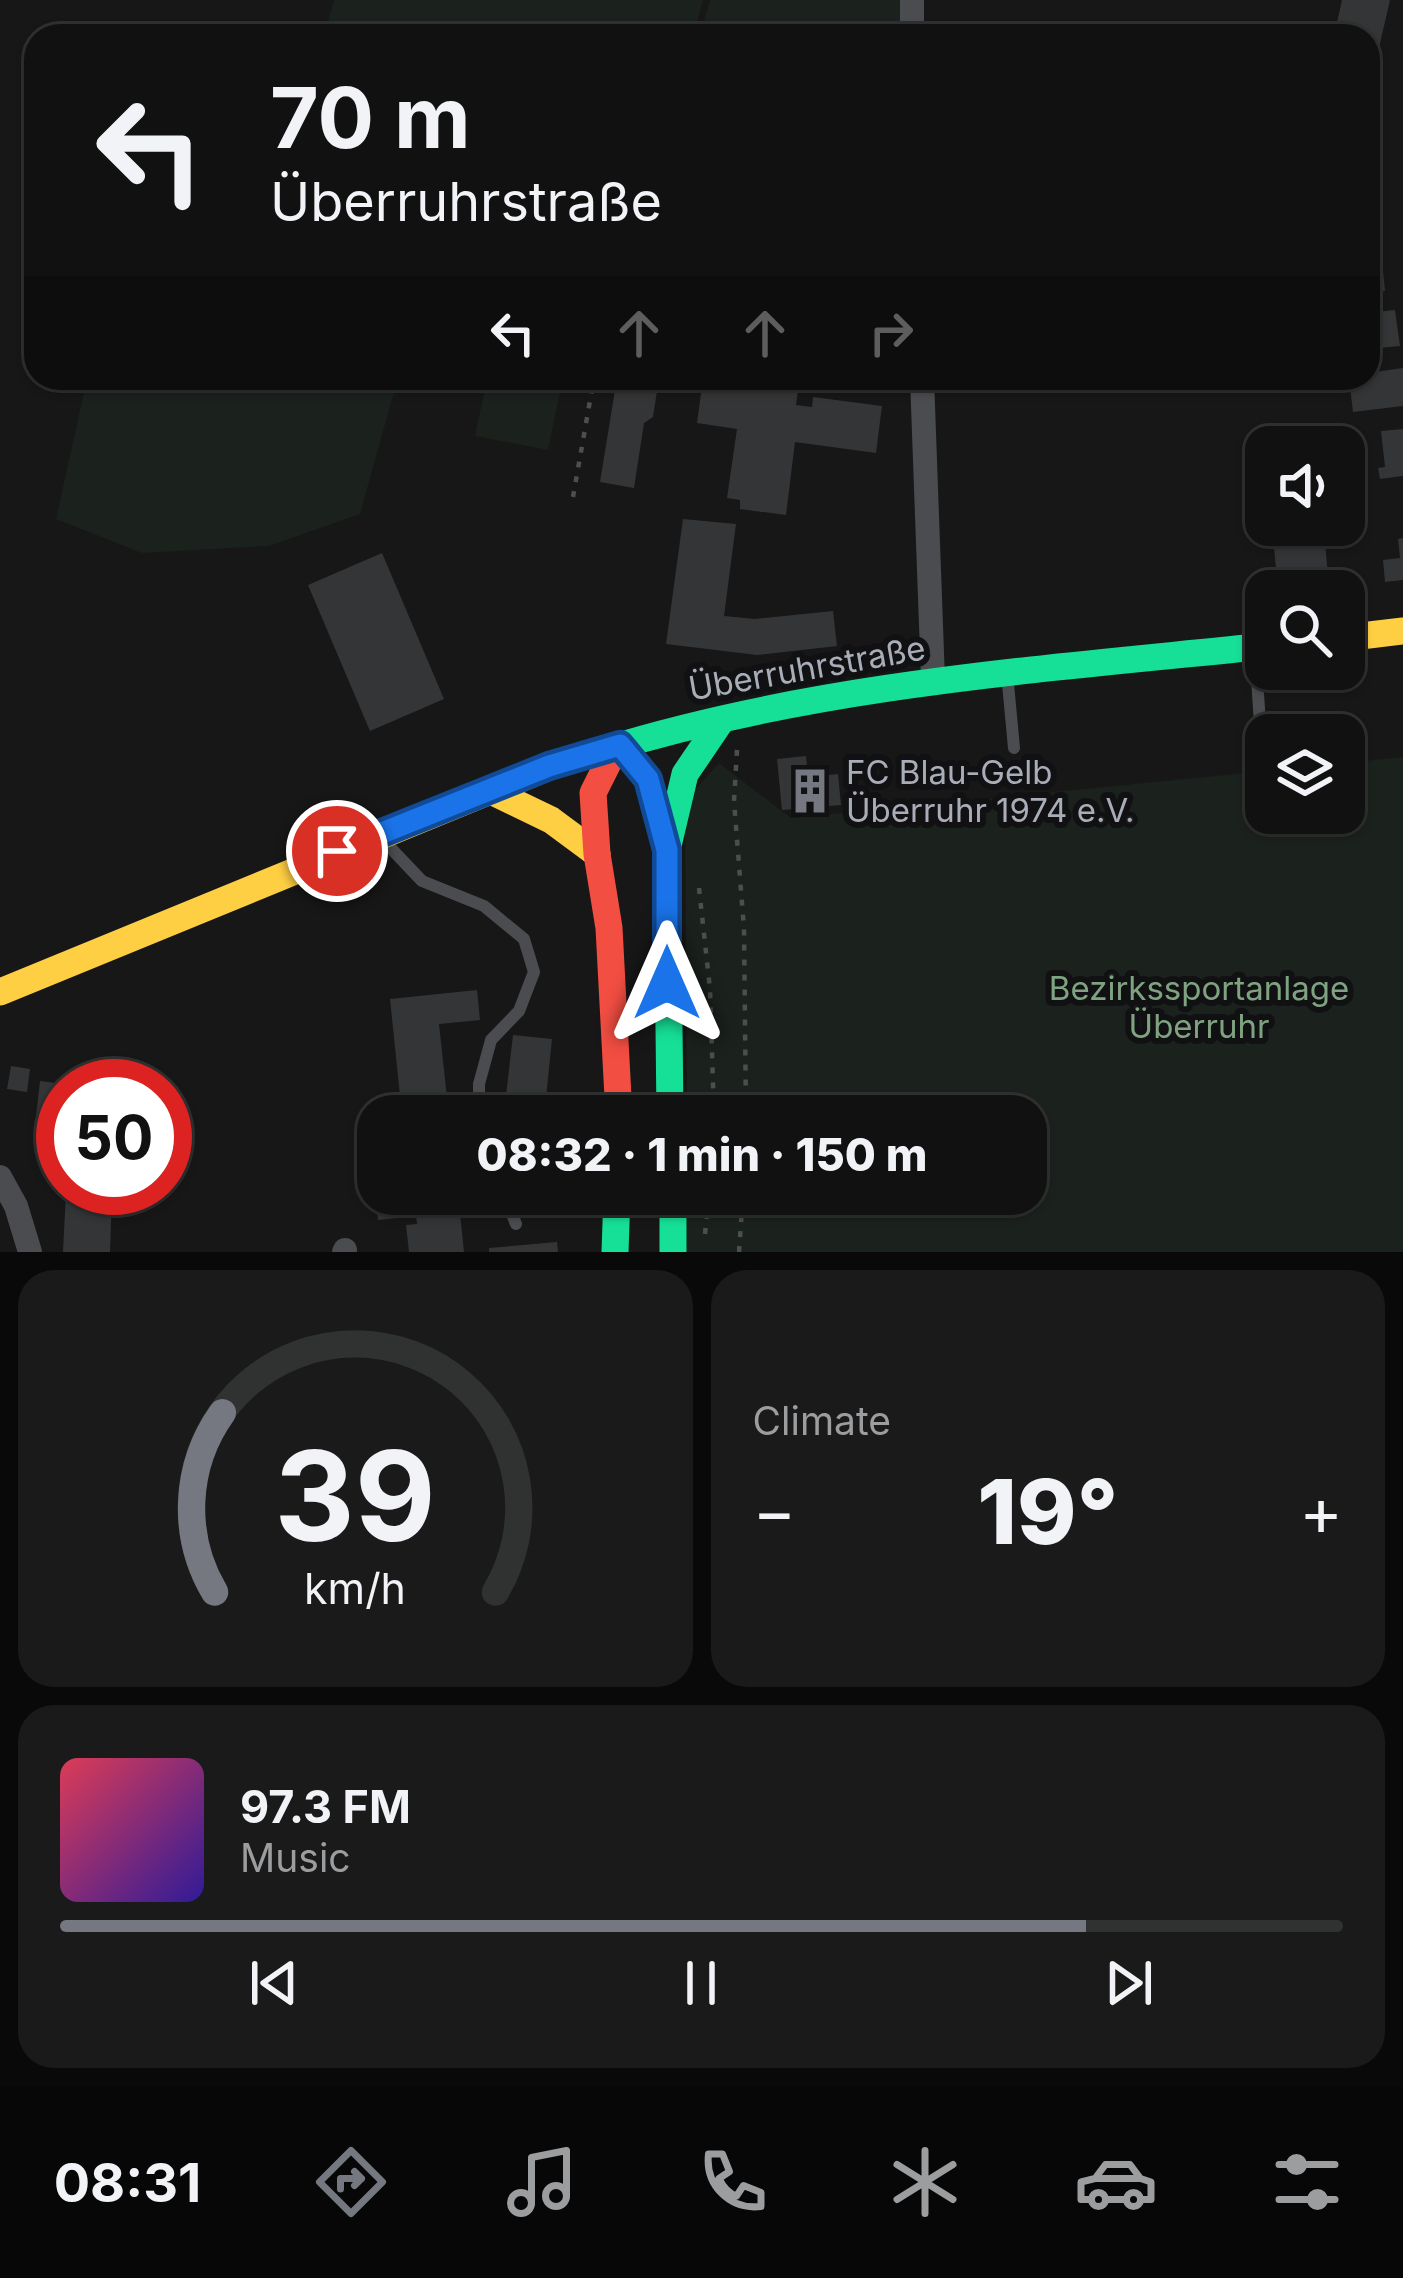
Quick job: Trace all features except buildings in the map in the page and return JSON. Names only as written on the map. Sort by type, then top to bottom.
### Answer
[{"type":"main road","points":[[1365,636],[1403,631]]},
{"type":"main road","name":"Überruhrstraße","points":[[0,992],[378,834],[619,745],[932,680],[1245,647]]},
{"type":"main road","points":[[670,1095],[667,850],[685,774],[721,721]]},
{"type":"main road","points":[[618,1095],[609,928],[593,793],[619,745],[648,779],[667,850]]},
{"type":"main road","points":[[489,790],[551,820],[597,854]]},
{"type":"main road","points":[[614,1252],[616,1215]]},
{"type":"main road","points":[[673,1215],[673,1252]]},
{"type":"street","points":[[922,390],[932,680]]},
{"type":"street","points":[[0,1177],[16,1206],[30,1252]]},
{"type":"lane","points":[[1007,671],[1014,748]]},
{"type":"lane","points":[[378,834],[422,881],[484,906],[524,939],[534,972],[519,1011],[491,1040],[479,1095]]},
{"type":"lane","points":[[512,1215],[516,1224]]},
{"type":"path","points":[[573,497],[592,390]]},
{"type":"path","points":[[724,776],[736,785],[746,1095]]},
{"type":"path","points":[[697,875],[710,988],[713,1095]]},
{"type":"path","points":[[702,1252],[706,1215]]},
{"type":"path","points":[[740,1252],[742,1215]]},
{"type":"green space","points":[[334,0],[703,0],[696,24],[327,24]]},
{"type":"green space","points":[[710,0],[906,0],[907,24],[703,24]]},
{"type":"green space","points":[[84,390],[395,390],[360,514],[269,546],[142,553],[56,519]]},
{"type":"green space","points":[[485,390],[560,390],[548,450],[475,436]]},
{"type":"green space","name":"Bezirkssportanlage Überruhr","points":[[1403,757],[1403,1252],[687,1252],[688,1215],[1047,1215],[1047,1095],[687,1095],[685,835],[693,792],[719,763],[791,818],[1245,773],[1245,834],[1365,834],[1365,761]]},
{"type":"traffic: fast","points":[[605,750],[767,709],[850,694],[1245,648]]},
{"type":"traffic: fast","points":[[670,1095],[667,850],[685,774],[721,721]]},
{"type":"traffic: fast","points":[[615,1252],[616,1215]]},
{"type":"traffic: fast","points":[[673,1215],[673,1252]]},
{"type":"traffic: slow","points":[[1365,636],[1403,631]]},
{"type":"traffic: slow","points":[[620,744],[648,779],[665,843]]},
{"type":"traffic: slow","points":[[0,992],[549,767],[605,750]]},
{"type":"traffic: slow","points":[[489,790],[551,820],[597,854]]},
{"type":"traffic: jam","points":[[617,745],[593,793],[609,928],[618,1095]]},
{"type":"place","name":"FC Blau-Gelb Überruhr 1974 e.V.","points":[[810,791]]},
{"type":"route","points":[[337,851],[549,766],[620,745],[648,779],[667,850],[667,983]]}]
